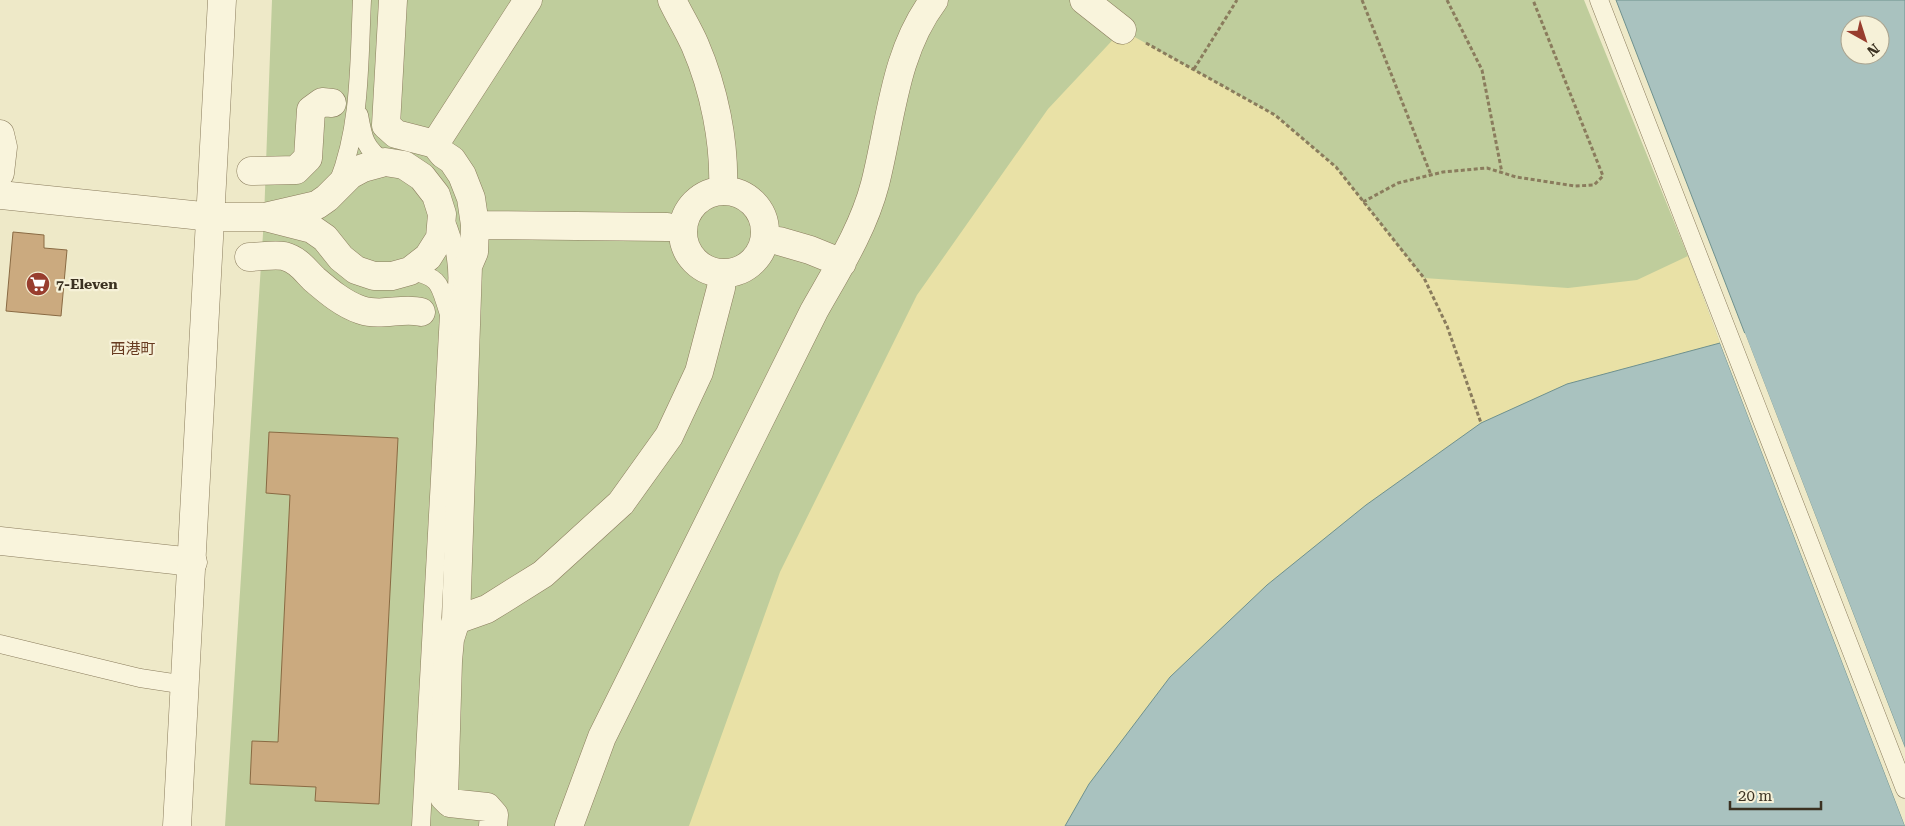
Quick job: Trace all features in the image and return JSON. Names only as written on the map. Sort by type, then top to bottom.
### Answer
[{"type":"street","points":[[177,826],[212,216],[222,0]]},
{"type":"street","points":[[393,0],[386,125],[396,134],[435,144],[443,154],[452,160],[462,175],[471,198],[475,225],[474,252],[468,266],[456,620],[450,639],[448,660],[444,797],[450,803],[487,806],[494,815],[493,826]]},
{"type":"street","points":[[435,144],[528,0]]},
{"type":"street","points":[[672,0],[695,45],[707,79],[720,140],[724,171],[723,190]]},
{"type":"street","points":[[569,826],[602,737],[810,320],[852,244],[874,185],[896,82],[922,16],[934,0]]},
{"type":"street","points":[[1084,0],[1122,30]]},
{"type":"street","points":[[251,171],[296,170],[308,158],[311,110],[322,102],[345,103]]},
{"type":"street","points":[[0,134],[3,147],[0,173]]},
{"type":"street","points":[[0,195],[212,216],[265,217],[312,229],[325,238],[341,258],[356,270],[374,276],[392,276],[410,271],[428,257],[440,238],[442,214],[436,195],[422,177],[404,165],[385,162],[363,168],[350,175],[327,198],[317,205],[265,217]]},
{"type":"street","points":[[723,190],[737,193],[750,199],[759,210],[765,222],[766,237],[761,250],[753,262],[730,274],[722,274],[704,269],[693,261],[686,250],[682,237],[683,224],[688,210],[698,200],[710,193],[723,190]]},
{"type":"street","points":[[475,225],[666,227]]},
{"type":"street","points":[[779,241],[810,250],[842,263]]},
{"type":"street","points":[[249,257],[283,256],[298,262],[329,292],[346,304],[360,310],[372,313],[412,310],[422,312]]},
{"type":"street","points":[[456,620],[487,609],[543,574],[620,503],[669,436],[699,372],[721,288],[722,274]]},
{"type":"street","points":[[0,541],[193,562]]},
{"type":"lane","points":[[336,188],[349,155],[345,103],[362,0]]},
{"type":"lane","points":[[1599,0],[1905,789]]},
{"type":"lane","points":[[345,103],[365,144],[372,154],[385,162]]},
{"type":"lane","points":[[421,826],[449,314],[456,296],[457,271],[449,228],[442,214]]},
{"type":"lane","points":[[410,271],[428,274],[436,279],[449,314]]},
{"type":"lane","points":[[0,644],[140,678],[186,685]]},
{"type":"path","points":[[1194,69],[1237,0]]},
{"type":"path","points":[[1362,0],[1431,175]]},
{"type":"path","points":[[1447,0],[1482,70],[1502,173]]},
{"type":"path","points":[[1363,202],[1398,182],[1443,172],[1487,168],[1516,177],[1575,186],[1594,185],[1604,176],[1533,0]]},
{"type":"path","points":[[1122,30],[1274,115],[1336,167],[1424,278],[1447,326],[1481,423]]},
{"type":"green space","points":[[272,0],[1584,0],[1688,256],[1720,343],[1567,384],[1170,677],[1089,784],[1065,826],[225,826],[264,218]]},
{"type":"sand","points":[[1122,30],[1275,115],[1336,167],[1424,278],[1568,288],[1637,280],[1688,256],[1720,343],[1567,384],[1170,677],[1089,784],[1065,826],[689,826],[780,572],[917,295],[1048,109]]},
{"type":"water","points":[[1616,0],[1905,0],[1905,748]]},
{"type":"water","points":[[1720,343],[1905,826],[1065,826],[1089,784],[1170,677],[1267,585],[1366,505],[1481,423],[1567,384]]},
{"type":"pier","points":[[1745,333],[1905,748],[1905,750],[1742,334]]},
{"type":"pier","points":[[1722,342],[1905,819],[1905,826],[1720,343]]},
{"type":"building","points":[[13,232],[44,235],[44,248],[67,250],[61,316],[6,311]]},
{"type":"building","points":[[269,432],[398,438],[379,804],[315,801],[316,787],[250,784],[252,741],[278,742],[290,495],[266,493]]},
{"type":"place","name":"7-Eleven","points":[[38,284]]},
{"type":"district","name":"西港町","points":[[133,349]]}]
